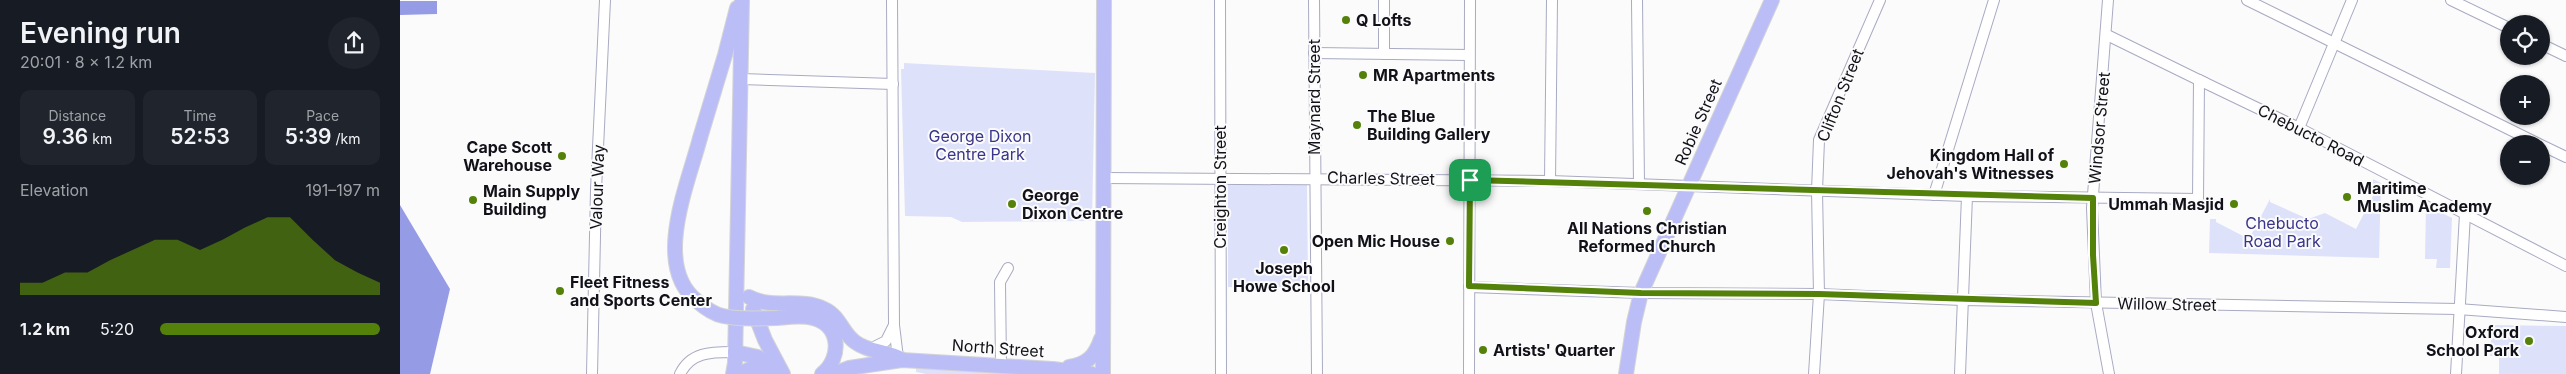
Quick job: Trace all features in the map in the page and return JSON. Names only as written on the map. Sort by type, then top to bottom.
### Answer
[{"type":"main road","points":[[738,0],[725,55],[683,201],[673,253],[676,270],[681,283],[691,296],[709,311],[722,316],[742,319],[804,317],[824,322],[831,329],[835,338],[836,348],[834,360],[822,374]]},
{"type":"main road","points":[[733,374],[742,0]]},
{"type":"main road","points":[[1103,374],[1104,0]]},
{"type":"main road","name":"Robie Street","points":[[1626,374],[1634,322],[1641,293],[1772,0]]},
{"type":"main road","points":[[735,268],[749,297],[765,340],[783,374]]},
{"type":"main road","points":[[749,297],[768,304],[810,305],[824,308],[836,316],[855,342],[900,359]]},
{"type":"main road","points":[[1054,369],[1086,362],[1095,355],[1104,332]]},
{"type":"main road","points":[[735,352],[758,357],[778,374]]},
{"type":"main road","points":[[837,374],[849,368],[900,359]]},
{"type":"main road","name":"North Street","points":[[900,359],[1054,369],[1092,374]]},
{"type":"main road","points":[[742,374],[749,368],[756,367],[764,367],[773,374]]},
{"type":"street","name":"Valour Way","points":[[592,374],[597,161],[605,0]]},
{"type":"street","points":[[892,0],[894,325],[900,359]]},
{"type":"street","name":"Creighton Street","points":[[1220,0],[1221,374]]},
{"type":"street","name":"Maynard Street","points":[[1314,0],[1317,374]]},
{"type":"street","points":[[1384,0],[1384,54]]},
{"type":"street","points":[[1469,374],[1470,0]]},
{"type":"street","points":[[1550,181],[1552,0]]},
{"type":"street","points":[[1637,0],[1639,184]]},
{"type":"street","name":"Clifton Street","points":[[1814,374],[1819,294],[1817,191],[1819,140],[1880,0]]},
{"type":"street","points":[[1934,195],[1994,0]]},
{"type":"street","points":[[2104,0],[2108,11]]},
{"type":"street","name":"Windsor Street","points":[[2108,0],[2107,34],[2093,198],[2093,255],[2096,303],[2109,374]]},
{"type":"street","points":[[2248,0],[2335,41],[2522,135]]},
{"type":"street","points":[[2299,128],[2352,0]]},
{"type":"street","points":[[2451,0],[2500,24]]},
{"type":"street","name":"Chebucto Road","points":[[2107,34],[2299,128],[2566,266]]},
{"type":"street","points":[[2550,48],[2566,56]]},
{"type":"street","points":[[1314,53],[1469,55]]},
{"type":"street","points":[[741,79],[892,84]]},
{"type":"street","name":"Charles Street","points":[[1104,178],[1220,177],[1550,181],[1967,196],[2198,199],[2199,80]]},
{"type":"street","points":[[2550,149],[2566,157]]},
{"type":"street","points":[[1960,374],[1967,196]]},
{"type":"street","points":[[2456,374],[2458,309],[2465,214]]},
{"type":"street","points":[[1001,366],[1000,282],[1008,268]]},
{"type":"street","name":"Willow Street","points":[[1469,286],[1641,293],[1819,294],[1962,300],[2458,309],[2566,317]]},
{"type":"street","points":[[870,349],[886,341],[894,325]]},
{"type":"street","points":[[680,374],[689,360],[698,356],[711,352],[735,352]]},
{"type":"green space","name":"George Dixon Centre Park","points":[[904,63],[1095,73],[1092,221],[962,222],[951,217],[905,216],[901,69],[904,69]]},
{"type":"green space","name":"Chebucto Road Park","points":[[2373,179],[2381,183],[2379,258],[2209,253],[2210,219],[2216,219],[2216,222],[2249,239],[2270,199],[2270,202],[2308,219],[2325,213],[2356,229],[2373,196]]},
{"type":"green space","points":[[1228,184],[1307,185],[1308,287],[1228,287]]},
{"type":"green space","points":[[2426,205],[2452,218],[2450,268],[2436,268],[2437,259],[2425,259]]},
{"type":"green space","name":"Oxford School Park","points":[[2492,325],[2566,326],[2566,374],[2499,374],[2499,356],[2490,356]]},
{"type":"green space","points":[[916,367],[1025,374],[926,374],[916,372]]},
{"type":"water","points":[[400,1],[437,1],[437,14],[400,15]]},
{"type":"water","points":[[400,205],[450,289],[430,374],[400,374]]},
{"type":"place","name":"Q Lofts","points":[[1346,20]]},
{"type":"place","name":"MR Apartments","points":[[1363,75]]},
{"type":"place","name":"The Blue Building Gallery","points":[[1357,125]]},
{"type":"place","name":"Cape Scott Warehouse","points":[[562,156]]},
{"type":"place","name":"Kingdom Hall of Jehovah's Witnesses","points":[[2064,164]]},
{"type":"place","name":"Maritime Muslim Academy","points":[[2347,197]]},
{"type":"place","name":"Main Supply Building","points":[[473,200]]},
{"type":"place","name":"George Dixon Centre","points":[[1012,204]]},
{"type":"place","name":"Ummah Masjid","points":[[2234,204]]},
{"type":"place","name":"All Nations Christian Reformed Church","points":[[1647,211]]},
{"type":"place","name":"Open Mic House","points":[[1450,241]]},
{"type":"place","name":"Joseph Howe School","points":[[1284,250]]},
{"type":"place","name":"Fleet Fitness and Sports Center","points":[[560,291]]},
{"type":"place","name":"Oxford School Park","points":[[2529,341]]},
{"type":"place","name":"Artists' Quarter","points":[[1483,350]]},
{"type":"route","points":[[1470,180],[1550,181],[1967,196],[2093,198],[2093,255],[2096,303],[1819,294],[1641,293],[1469,286],[1470,180]]}]
